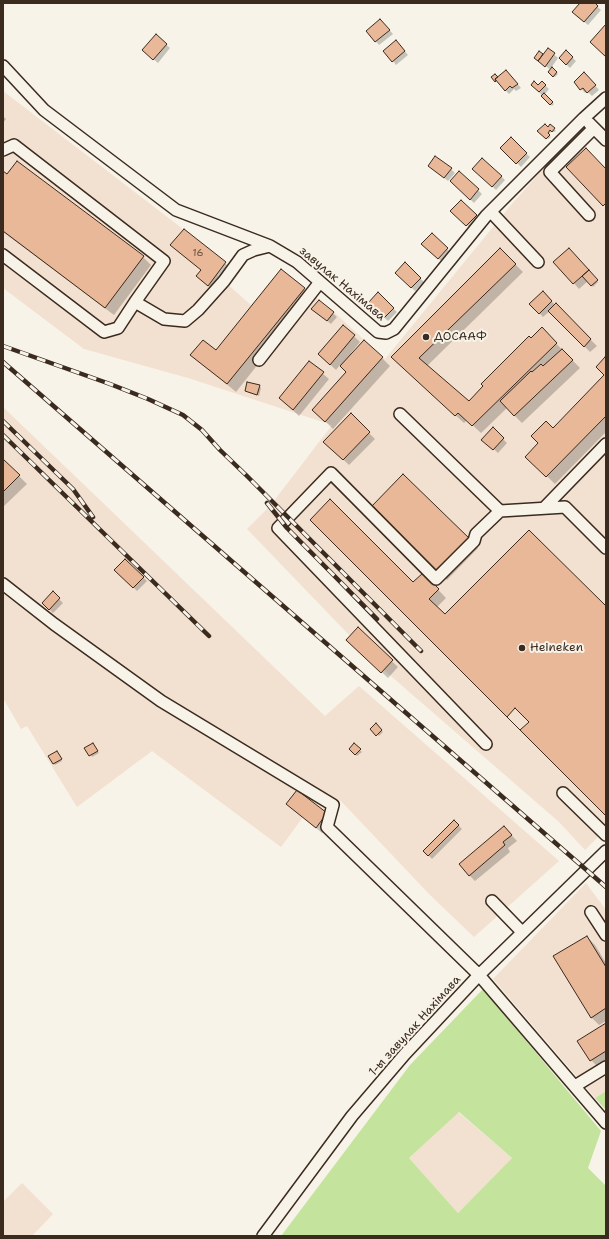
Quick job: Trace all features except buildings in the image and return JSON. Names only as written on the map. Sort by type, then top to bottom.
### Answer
[{"type":"street","name":"завулак Нахімава","points":[[3,66],[44,110],[176,210],[270,246],[297,262],[378,332],[386,333],[394,329],[491,212],[584,118],[606,98]]},
{"type":"street","points":[[584,118],[606,140]]},
{"type":"street","points":[[589,215],[550,172],[594,128]]},
{"type":"street","points":[[3,150],[14,145],[164,261],[118,328],[104,332],[3,255]]},
{"type":"street","points":[[491,212],[538,262]]},
{"type":"street","points":[[135,302],[164,319],[184,321],[198,310],[224,281],[243,255],[254,250],[270,246]]},
{"type":"street","points":[[258,360],[320,282]]},
{"type":"street","points":[[400,414],[500,511]]},
{"type":"street","points":[[544,508],[606,444]]},
{"type":"street","points":[[486,744],[278,528],[331,473],[436,579],[474,541],[476,534],[500,511],[565,507],[606,548]]},
{"type":"street","points":[[3,584],[54,624],[161,701],[333,805],[327,827],[479,975],[606,1123]]},
{"type":"street","points":[[563,793],[606,834]]},
{"type":"street","name":"1-ы завулак Нахімава","points":[[263,1236],[352,1116],[405,1054],[479,975],[606,851]]},
{"type":"street","points":[[492,901],[522,932]]},
{"type":"street","points":[[591,912],[606,935]]},
{"type":"street","points":[[575,1086],[606,1067]]},
{"type":"shaded area","points":[[3,91],[226,262],[217,275],[251,305],[281,269],[334,312],[385,359],[511,205],[573,135],[606,169],[606,829],[585,850],[559,822],[384,670],[381,673],[344,640],[350,636],[247,529],[270,506],[332,425],[188,378],[84,349],[3,288]]},
{"type":"shaded area","points":[[3,407],[325,716],[359,686],[559,861],[474,937],[430,895],[340,800],[316,828],[303,817],[281,847],[152,751],[77,807],[27,726],[21,729],[3,698]]},
{"type":"shaded area","points":[[586,883],[606,910],[606,1091],[595,1098],[493,979]]},
{"type":"shaded area","points":[[458,1112],[512,1158],[458,1213],[409,1158]]},
{"type":"shaded area","points":[[22,1183],[53,1214],[32,1236],[4,1236],[3,1202]]},
{"type":"green space","points":[[483,989],[601,1131],[588,1168],[606,1186],[606,1236],[281,1236],[410,1065]],"holes":[[[459,1112],[512,1158],[458,1213],[409,1158]]]},
{"type":"green space","points":[[606,1091],[606,1110],[595,1098]]},
{"type":"railway","points":[[3,346],[110,384],[183,415],[202,430],[220,450],[421,651]]},
{"type":"railway","points":[[3,362],[606,887]]},
{"type":"railway","points":[[3,421],[73,489],[93,517]]},
{"type":"railway","points":[[3,435],[209,636]]},
{"type":"railway","points":[[267,503],[287,528],[377,619]]},
{"type":"place","name":"ДОСААФ","points":[[426,337]]},
{"type":"place","name":"Heineken","points":[[522,648]]}]
